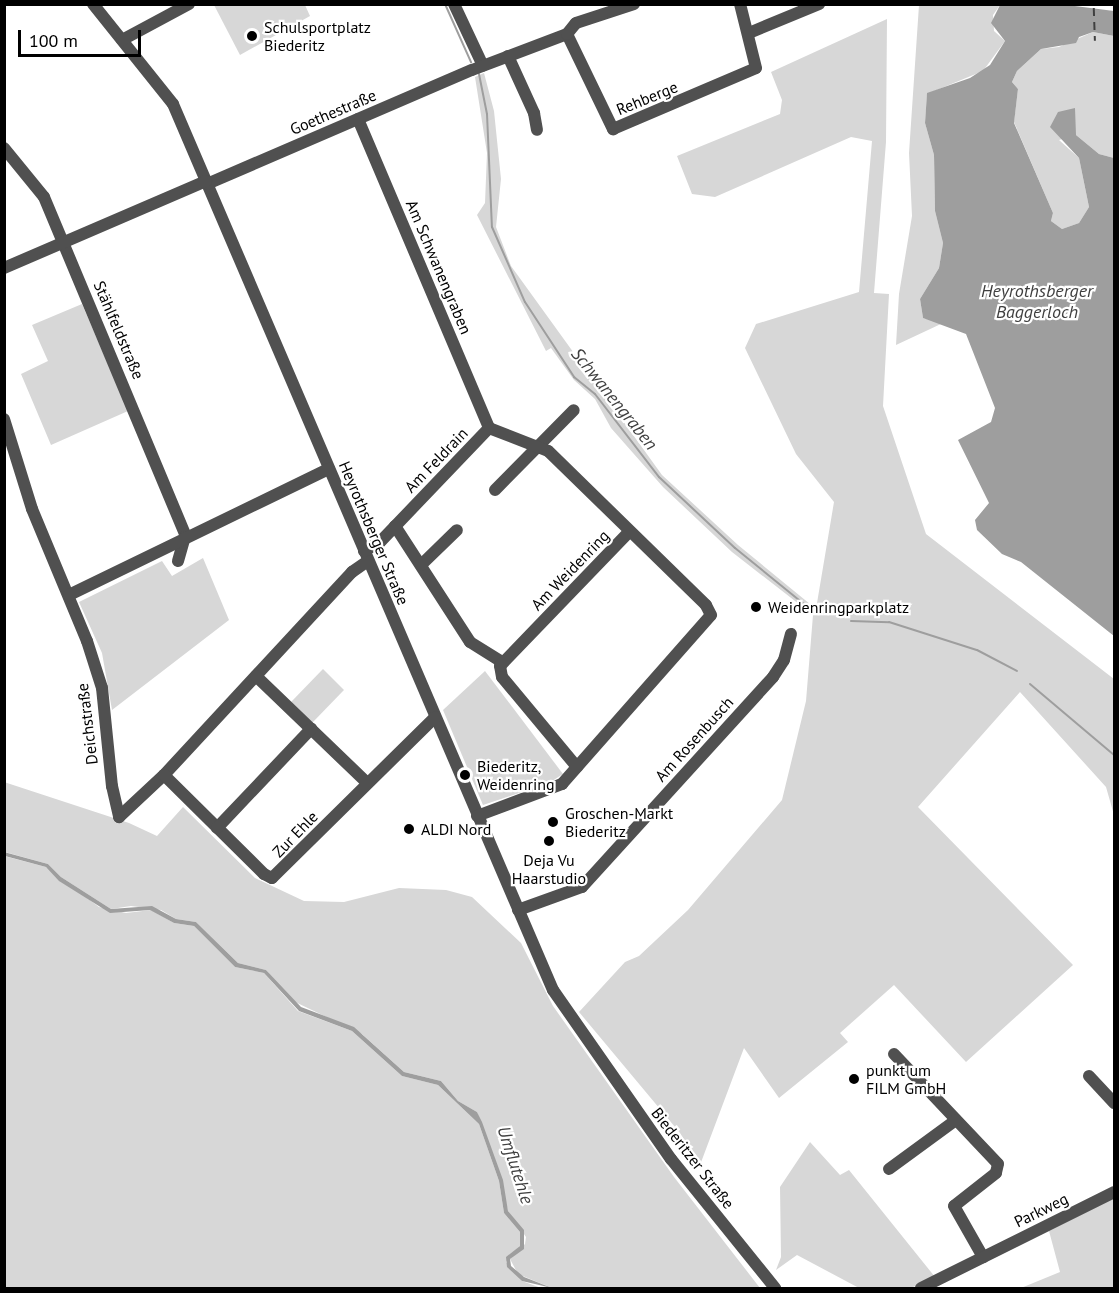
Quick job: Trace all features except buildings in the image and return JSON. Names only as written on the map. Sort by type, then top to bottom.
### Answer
[{"type":"street","name":"Heyrothsberger Straße","points":[[93,4],[170,99],[553,990],[588,1044]]},
{"type":"street","points":[[123,40],[189,4]]},
{"type":"street","points":[[454,4],[478,68],[567,34],[576,23],[634,4]]},
{"type":"street","name":"Rehberge","points":[[567,34],[613,129],[752,72],[757,63],[740,4]]},
{"type":"street","points":[[748,33],[819,4]]},
{"type":"street","points":[[508,56],[534,113],[537,130]]},
{"type":"street","name":"Goethestraße","points":[[4,268],[478,68]]},
{"type":"street","name":"Am Schwanengraben","points":[[358,119],[489,428]]},
{"type":"street","name":"Stählfeldstraße","points":[[4,147],[39,188],[186,536]]},
{"type":"street","points":[[495,490],[574,410]]},
{"type":"street","name":"Deichstraße","points":[[4,419],[32,508],[69,595],[102,688],[112,786],[119,817],[164,775]]},
{"type":"street","name":"Am Feldrain","points":[[366,556],[489,428],[548,451],[630,531]]},
{"type":"street","points":[[69,595],[171,547],[186,536],[329,469]]},
{"type":"street","points":[[395,526],[470,642],[502,662],[502,676],[577,767]]},
{"type":"street","points":[[421,566],[457,530]]},
{"type":"street","name":"Am Weidenring","points":[[477,816],[555,788],[577,767],[711,615],[706,605],[630,531],[502,662]]},
{"type":"street","points":[[178,561],[186,536]]},
{"type":"street","points":[[164,775],[366,556]]},
{"type":"street","name":"Am Rosenbusch","points":[[518,910],[582,887],[773,677],[784,660],[792,634]]},
{"type":"street","points":[[256,676],[367,783]]},
{"type":"street","name":"Zur Ehle","points":[[164,775],[272,878],[435,717]]},
{"type":"street","points":[[217,828],[311,729]]},
{"type":"street","name":"Biederitzer Straße","points":[[588,1044],[671,1159],[775,1288]]},
{"type":"street","points":[[894,1054],[999,1167],[954,1206],[955,1214],[983,1257]]},
{"type":"street","points":[[1089,1076],[1114,1103]]},
{"type":"street","points":[[889,1169],[956,1120]]},
{"type":"street","name":"Parkweg","points":[[921,1288],[1114,1192]]},
{"type":"shaded area","name":"Schulsportplatz Biederitz","points":[[214,5],[305,5],[310,16],[240,55]]},
{"type":"shaded area","points":[[919,5],[1000,5],[993,15],[994,31],[1005,41],[983,71],[927,94],[925,123],[934,155],[935,211],[943,243],[939,268],[920,299],[923,318],[943,323],[896,345],[899,294],[912,216],[909,153]]},
{"type":"shaded area","points":[[887,19],[886,142],[874,293],[889,294],[883,406],[926,534],[1114,679],[1114,815],[1106,787],[1020,692],[918,807],[1073,965],[966,1062],[894,985],[840,1033],[848,1042],[779,1098],[744,1048],[700,1165],[680,1133],[579,1012],[625,962],[639,956],[688,910],[782,800],[806,701],[813,615],[732,552],[663,487],[611,428],[595,399],[574,380],[551,348],[546,351],[477,215],[485,203],[487,153],[475,77],[484,73],[494,111],[501,179],[496,227],[511,266],[662,475],[738,545],[816,609],[834,502],[796,454],[745,348],[756,324],[859,292],[872,141],[851,137],[715,197],[692,194],[677,156],[780,114],[782,100],[771,72]]},
{"type":"shaded area","points":[[1093,32],[1114,36],[1114,158],[1099,154],[1076,135],[1059,140],[1079,158],[1089,207],[1079,223],[1062,229],[1051,221],[1053,213],[1014,122],[1018,89],[1012,82],[1017,71],[1041,49],[1059,47]]},
{"type":"shaded area","points":[[82,304],[128,411],[51,445],[21,374],[48,361],[32,325]]},
{"type":"shaded area","points":[[203,558],[229,620],[112,710],[102,653],[79,602],[162,561],[172,576]]},
{"type":"shaded area","points":[[323,669],[344,690],[312,723],[291,702]]},
{"type":"shaded area","points":[[485,671],[563,774],[549,783],[483,805],[443,710]]},
{"type":"shaded area","points":[[4,782],[129,823],[157,836],[183,807],[255,878],[304,901],[344,902],[399,888],[446,890],[472,897],[521,943],[553,1006],[674,1177],[760,1288],[552,1288],[518,1274],[510,1259],[525,1244],[526,1237],[508,1211],[497,1165],[477,1112],[458,1101],[441,1081],[404,1072],[362,1034],[291,1000],[266,970],[238,963],[196,922],[176,919],[161,910],[131,906],[111,909],[61,877],[48,864],[5,852]]},
{"type":"shaded area","points":[[4,856],[46,867],[99,907],[126,913],[151,910],[174,923],[194,926],[235,967],[264,973],[298,1011],[352,1031],[402,1076],[438,1085],[479,1124],[499,1181],[504,1213],[520,1232],[520,1246],[506,1262],[522,1281],[541,1288],[5,1288]]},
{"type":"shaded area","points":[[810,1142],[840,1175],[849,1170],[935,1277],[911,1288],[859,1288],[797,1255],[776,1270],[781,1257],[780,1187]]},
{"type":"shaded area","points":[[1114,1198],[1114,1288],[1021,1288],[1060,1272],[1049,1231]]},
{"type":"water","name":"Heyrothsberger Baggerloch","points":[[1000,5],[1067,5],[1114,11],[1114,36],[1093,32],[1079,37],[1076,43],[1041,49],[1017,71],[1012,82],[1018,89],[1014,123],[1053,213],[1051,221],[1062,229],[1079,223],[1089,207],[1079,158],[1050,127],[1058,112],[1075,108],[1076,135],[1099,154],[1114,158],[1114,636],[1021,562],[1002,554],[977,530],[975,520],[989,503],[958,440],[991,422],[995,408],[966,334],[923,318],[920,299],[939,268],[943,243],[935,211],[934,155],[925,123],[927,93],[970,78],[990,65],[1005,41],[991,23]]},
{"type":"water","points":[[4,852],[48,864],[61,877],[111,909],[152,906],[176,919],[196,922],[238,963],[266,970],[301,1007],[354,1027],[404,1072],[441,1081],[458,1101],[477,1112],[503,1180],[508,1211],[524,1230],[524,1249],[510,1259],[511,1266],[524,1277],[552,1288],[522,1281],[507,1267],[506,1257],[520,1246],[520,1232],[504,1213],[499,1181],[479,1124],[438,1085],[402,1076],[352,1031],[299,1011],[264,973],[235,967],[194,926],[174,923],[150,910],[110,913],[59,881],[46,867],[5,856]]},
{"type":"waterway","name":"Schwanengraben","points":[[445,4],[471,62]]},
{"type":"waterway","name":"Schwanengraben","points":[[479,74],[487,114],[492,227],[525,302],[574,377],[595,394],[659,477],[735,548],[815,613]]},
{"type":"waterway","name":"Schwanengraben","points":[[851,621],[889,622],[977,650],[1017,671]]},
{"type":"waterway","name":"Schwanengraben","points":[[1030,684],[1114,755]]},
{"type":"ferry route","points":[[1094,8],[1095,41]]},
{"type":"place","name":"Schulsportplatz Biederitz","points":[[252,36]]},
{"type":"place","name":"Weidenringparkplatz","points":[[756,607]]},
{"type":"place","name":"Biederitz, Weidenring","points":[[465,775]]},
{"type":"place","name":"Groschen-Markt Biederitz","points":[[553,822]]},
{"type":"place","name":"ALDI Nord","points":[[409,829]]},
{"type":"place","name":"Deja Vu Haarstudio","points":[[549,841]]},
{"type":"place","name":"punkt um FILM GmbH","points":[[854,1079]]},
{"type":"water label","name":"Umflutehle","points":[[515,1165]]}]
